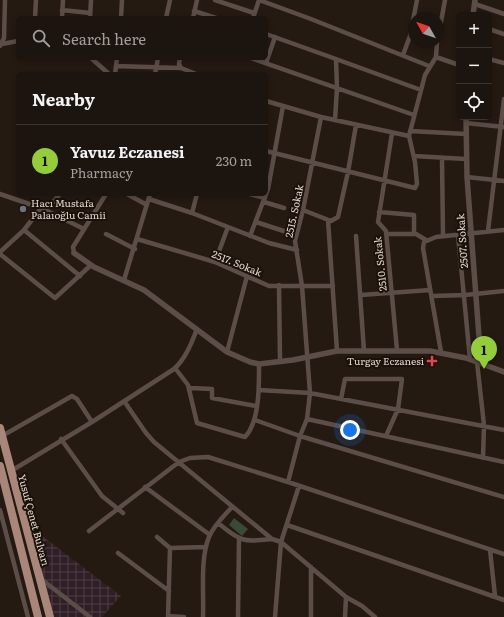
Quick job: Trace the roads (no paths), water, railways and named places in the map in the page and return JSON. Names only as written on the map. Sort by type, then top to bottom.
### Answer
[{"type":"highway","name":"Yusuf Çenet Bulvarı","points":[[1,432],[50,617]]},
{"type":"highway","name":"Yusuf Çenet Bulvarı","points":[[0,466],[38,617]]},
{"type":"street","points":[[1,45],[4,38],[5,0]]},
{"type":"street","points":[[34,16],[36,0]]},
{"type":"street","points":[[62,16],[63,0]]},
{"type":"street","points":[[62,10],[90,16],[91,0]]},
{"type":"street","points":[[121,16],[122,0]]},
{"type":"street","points":[[166,16],[170,0]]},
{"type":"street","points":[[193,16],[197,0]]},
{"type":"street","points":[[215,0],[253,16],[259,0],[404,55],[429,66]]},
{"type":"street","points":[[404,55],[410,36],[417,0]]},
{"type":"street","points":[[443,12],[445,0]]},
{"type":"street","points":[[473,12],[475,2],[504,14]]},
{"type":"street","points":[[194,11],[210,16]]},
{"type":"street","points":[[492,30],[504,34]]},
{"type":"street","points":[[268,35],[421,90]]},
{"type":"street","points":[[268,57],[275,37]]},
{"type":"street","points":[[1,45],[16,41]]},
{"type":"street","points":[[268,151],[313,164],[415,188],[417,184],[410,133],[421,90],[429,66],[436,57],[437,48]]},
{"type":"street","points":[[436,57],[456,64]]},
{"type":"street","points":[[93,60],[107,72]]},
{"type":"street","points":[[115,72],[117,60]]},
{"type":"street","points":[[155,72],[158,60]]},
{"type":"street","points":[[180,60],[179,64],[181,68]]},
{"type":"street","points":[[257,60],[414,115]]},
{"type":"street","points":[[335,120],[337,88],[336,60]]},
{"type":"street","points":[[492,60],[504,63]]},
{"type":"street","points":[[116,66],[181,68],[191,72]]},
{"type":"street","points":[[488,231],[502,127],[504,99]]},
{"type":"street","points":[[268,102],[322,117],[392,133],[466,134]]},
{"type":"street","points":[[268,183],[283,106]]},
{"type":"street","name":"2515. Sokak","points":[[288,482],[300,436],[307,419],[310,393],[302,286],[296,259],[297,250],[295,241],[303,210],[322,117]]},
{"type":"street","points":[[466,120],[502,127]]},
{"type":"street","name":"2507. Sokak","points":[[466,120],[466,159],[479,362]]},
{"type":"street","points":[[303,210],[328,220],[334,221],[338,217],[356,125]]},
{"type":"street","name":"2510. Sokak","points":[[392,133],[378,222],[386,231],[393,293],[397,350]]},
{"type":"street","points":[[414,156],[466,159]]},
{"type":"street","points":[[442,158],[444,236]]},
{"type":"street","points":[[467,177],[504,181]]},
{"type":"street","points":[[0,194],[41,208],[84,229]]},
{"type":"street","points":[[58,196],[50,206],[41,208],[24,230],[0,253],[55,298],[91,265]]},
{"type":"street","points":[[105,196],[73,246],[74,253],[91,265],[144,290],[227,352],[250,362],[259,364],[337,351],[397,350],[441,352],[470,359],[504,372]]},
{"type":"street","points":[[131,196],[147,205]]},
{"type":"street","points":[[192,213],[196,196]]},
{"type":"street","points":[[256,196],[284,208]]},
{"type":"street","points":[[250,236],[265,196]]},
{"type":"street","points":[[124,280],[150,197],[250,236],[282,247],[297,250]]},
{"type":"street","points":[[379,212],[414,215],[414,234]]},
{"type":"street","points":[[328,220],[337,351]]},
{"type":"street","points":[[256,222],[296,235]]},
{"type":"street","points":[[215,262],[228,227]]},
{"type":"street","points":[[24,230],[80,276]]},
{"type":"street","points":[[386,234],[414,234],[426,240],[444,236],[504,230]]},
{"type":"street","points":[[106,234],[134,249]]},
{"type":"street","points":[[458,235],[470,359]]},
{"type":"street","points":[[356,236],[364,351]]},
{"type":"street","name":"2517. Sokak","points":[[137,239],[215,262],[269,286],[333,286]]},
{"type":"street","points":[[426,240],[423,248],[441,352]]},
{"type":"street","points":[[227,352],[247,276]]},
{"type":"street","points":[[279,286],[280,361]]},
{"type":"street","points":[[361,295],[430,290]]},
{"type":"street","points":[[432,296],[475,295],[504,291]]},
{"type":"street","points":[[11,471],[61,439],[92,422],[175,368],[190,348],[197,329]]},
{"type":"street","points":[[479,362],[484,425],[483,458]]},
{"type":"street","points":[[175,368],[184,377],[190,388],[198,423],[245,438],[255,420],[256,406],[260,390],[259,364]]},
{"type":"street","points":[[341,399],[345,379],[402,380],[398,409],[386,436]]},
{"type":"street","points":[[190,388],[212,389],[212,398],[256,406]]},
{"type":"street","points":[[260,390],[310,393],[504,430]]},
{"type":"street","points":[[1,432],[72,396],[77,399],[92,422]]},
{"type":"street","points":[[124,401],[146,433],[179,462],[272,539],[281,542],[346,597],[362,606],[375,617]]},
{"type":"street","points":[[307,419],[504,462]]},
{"type":"street","points":[[255,420],[300,436],[504,497]]},
{"type":"street","points":[[61,439],[102,496],[123,513]]},
{"type":"street","points":[[89,531],[115,513],[117,508],[179,462],[190,458],[208,457],[504,554]]},
{"type":"street","points":[[275,617],[281,542],[300,486]]},
{"type":"street","points":[[145,487],[210,535]]},
{"type":"street","points":[[204,617],[206,547],[210,535],[232,507]]},
{"type":"street","points":[[0,510],[28,617]]},
{"type":"street","points":[[218,523],[239,539],[250,541],[272,539]]},
{"type":"street","points":[[287,525],[504,600]]},
{"type":"street","points":[[157,537],[170,548],[206,547]]},
{"type":"street","points":[[238,617],[239,539]]},
{"type":"street","points":[[170,548],[168,616],[184,617]]},
{"type":"street","points":[[490,550],[495,596]]},
{"type":"street","points":[[118,553],[169,591]]},
{"type":"street","points":[[311,567],[311,617]]},
{"type":"street","points":[[39,578],[90,617]]},
{"type":"street","points":[[345,617],[346,597]]},
{"type":"place","name":"Hacı Mustafa Palaıoğlu Camii","points":[[23,209]]},
{"type":"place","name":"Turgay Eczanesi","points":[[432,361]]},
{"type":"place","name":"Yavuz Eczanesi","points":[[484,369]]}]
